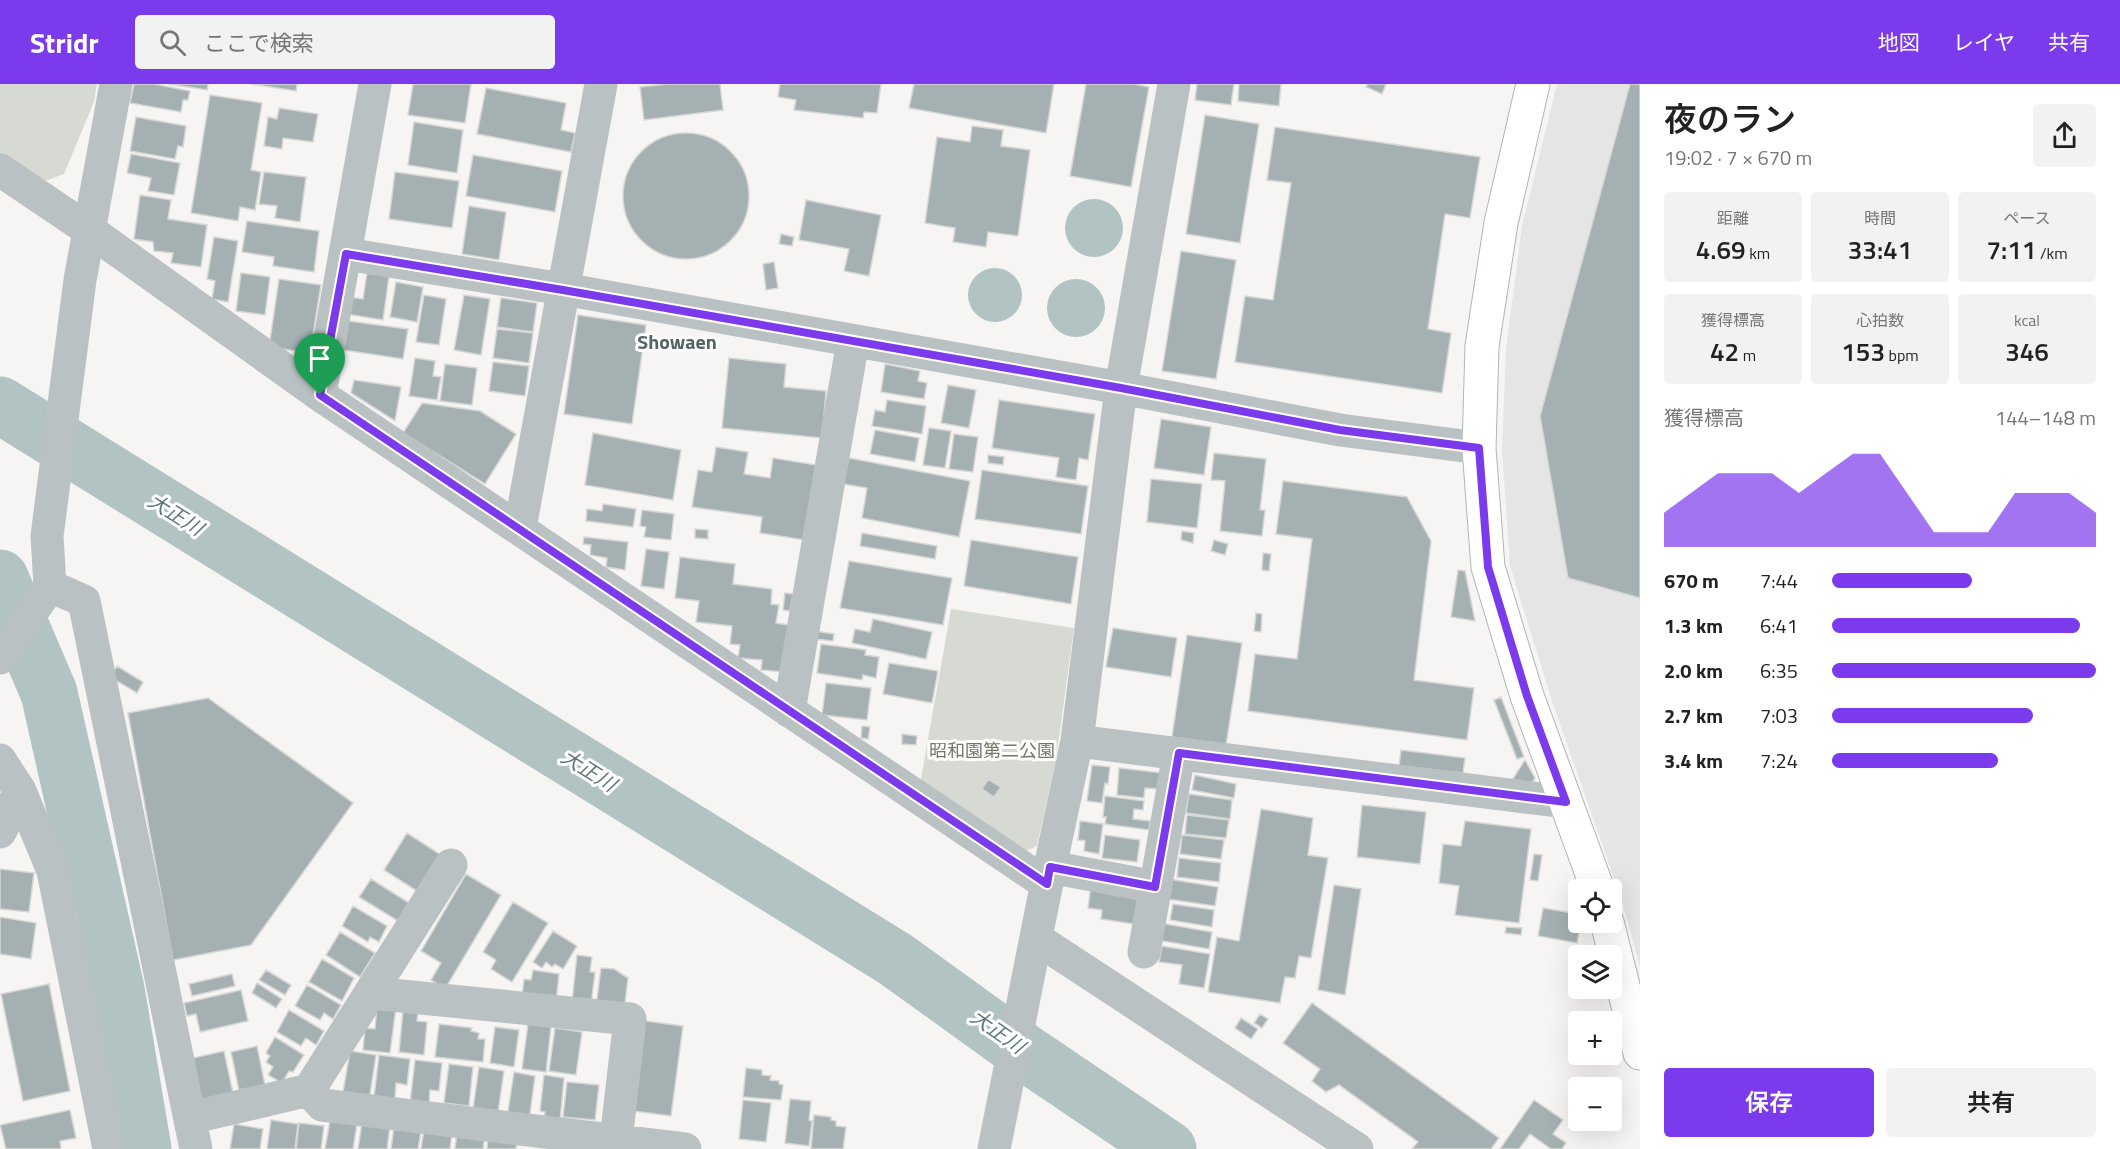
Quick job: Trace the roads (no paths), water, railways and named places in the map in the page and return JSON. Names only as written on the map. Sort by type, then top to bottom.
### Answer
[{"type":"main road","points":[[1533,84],[1501,223],[1482,346],[1479,448],[1488,567],[1527,696],[1594,879]]},
{"type":"main road","points":[[1610,933],[1640,1053]]},
{"type":"street","points":[[0,658],[50,586],[47,536],[80,280],[116,84]]},
{"type":"street","points":[[320,395],[375,84]]},
{"type":"street","points":[[520,528],[601,84]]},
{"type":"street","points":[[994,1149],[1077,741],[1121,388],[1174,84]]},
{"type":"street","points":[[0,170],[89,230],[320,395],[789,711],[1048,875],[1155,887]]},
{"type":"street","points":[[346,254],[1121,388],[1340,430],[1479,448]]},
{"type":"street","points":[[789,711],[853,341]]},
{"type":"street","points":[[50,586],[84,601],[193,1134],[309,1089],[451,865]]},
{"type":"street","points":[[1077,741],[1566,802]]},
{"type":"street","points":[[1144,952],[1179,753]]},
{"type":"street","points":[[0,760],[20,792],[53,871],[109,1149]]},
{"type":"street","points":[[0,832],[20,792]]},
{"type":"street","points":[[1036,943],[1357,1149]]},
{"type":"street","points":[[370,993],[630,1019],[616,1145]]},
{"type":"street","points":[[309,1089],[322,1106],[616,1145],[685,1149]]},
{"type":"waterway","name":"大正川","points":[[0,405],[895,959],[1020,1049],[1168,1149]]},
{"type":"waterway","points":[[0,578],[49,693],[116,989],[143,1149]]},
{"type":"district","name":"Showaen","points":[[677,341]]},
{"type":"park label","name":"昭和園第二公園","points":[[992,750]]}]
